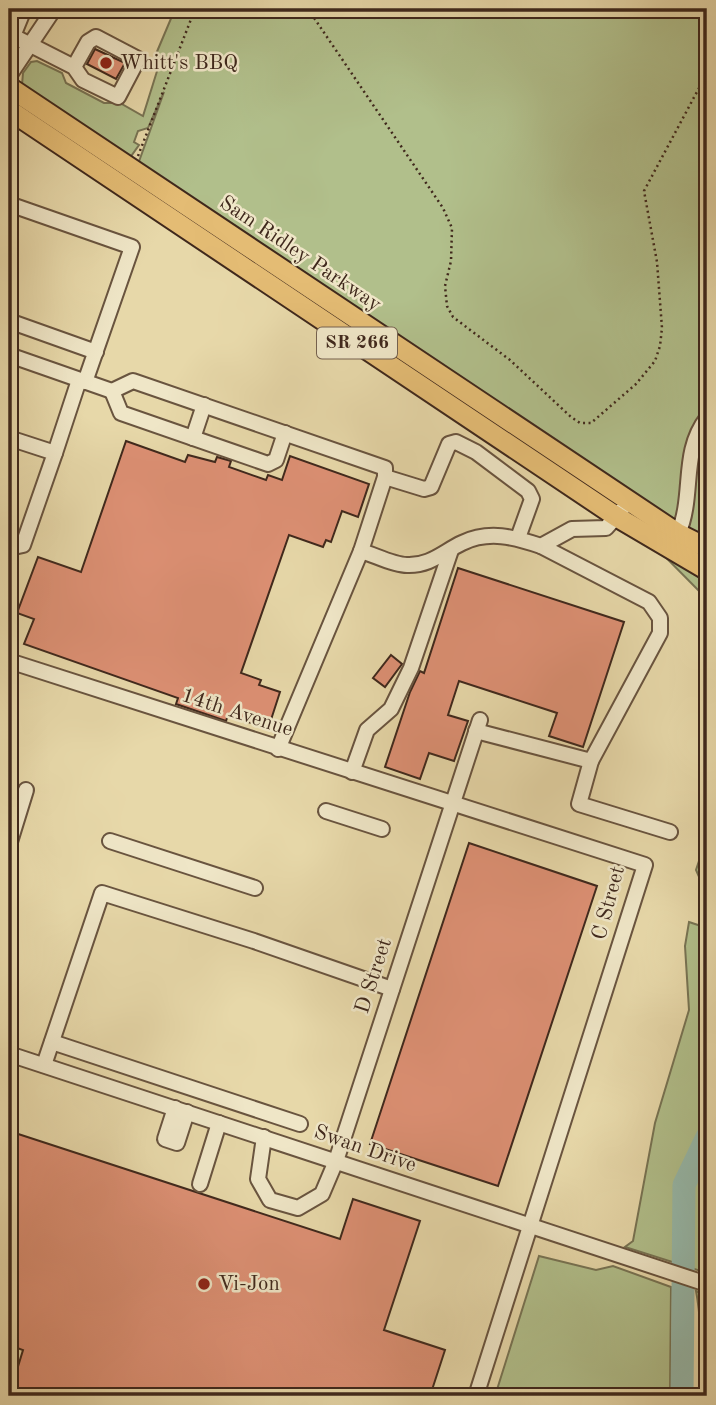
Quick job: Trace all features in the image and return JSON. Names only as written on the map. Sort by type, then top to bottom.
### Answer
[{"type":"main road","name":"Sam Ridley Parkway","points":[[9,87],[623,509],[707,570]]},
{"type":"main road","name":"Sam Ridley Parkway","points":[[9,110],[623,509],[707,548]]},
{"type":"main road","points":[[9,131],[20,130],[51,138]]},
{"type":"street","points":[[24,9],[11,36],[74,67],[83,80],[118,97],[138,60],[96,37],[88,42],[74,67]]},
{"type":"street","points":[[9,76],[54,9]]},
{"type":"street","points":[[9,204],[132,247],[96,352],[82,381],[23,545],[9,548]]},
{"type":"street","points":[[9,321],[96,352]]},
{"type":"street","points":[[9,355],[112,391],[133,381],[385,468],[385,477],[361,551],[278,749]]},
{"type":"street","points":[[112,391],[121,413],[268,464],[276,460],[285,433]]},
{"type":"street","points":[[193,438],[204,405]]},
{"type":"street","points":[[678,534],[686,516],[689,457],[696,436],[707,418]]},
{"type":"street","points":[[9,438],[55,453]]},
{"type":"street","points":[[385,477],[425,489],[432,487],[449,444],[456,442],[476,452],[528,491],[532,499],[518,538]]},
{"type":"street","points":[[541,546],[572,529],[606,528],[623,509]]},
{"type":"street","points":[[361,551],[405,565],[421,564],[463,542],[498,534],[541,546],[649,601],[660,618],[660,633],[653,651],[591,761],[579,804],[670,832]]},
{"type":"street","points":[[352,772],[367,730],[391,709],[411,668],[451,550]]},
{"type":"street","name":"14th Avenue","points":[[9,662],[452,805]]},
{"type":"street","points":[[452,805],[478,725],[591,761]]},
{"type":"street","points":[[9,845],[26,790]]},
{"type":"street","name":"D Street","points":[[264,1138],[258,1179],[270,1200],[298,1208],[322,1194],[336,1161],[452,805]]},
{"type":"street","name":"C Street","points":[[452,805],[645,865],[528,1227]]},
{"type":"street","points":[[326,811],[383,829]]},
{"type":"street","points":[[110,841],[255,888]]},
{"type":"street","points":[[44,1065],[102,893],[254,941],[392,989]]},
{"type":"street","points":[[52,1042],[300,1124]]},
{"type":"street","name":"Swan Drive","points":[[9,1054],[707,1284]]},
{"type":"street","points":[[200,1184],[219,1123]]},
{"type":"street","points":[[477,1396],[521,1264],[528,1227]]},
{"type":"path","points":[[132,170],[195,9]]},
{"type":"path","points":[[308,9],[443,208],[452,228],[451,261],[445,286],[447,306],[453,317],[495,348],[559,407],[584,424],[591,424],[636,384],[654,360],[660,346],[662,328],[657,262],[644,191],[707,72]]},
{"type":"green space","points":[[175,9],[707,9],[707,599],[612,503],[627,490],[137,167],[164,92],[148,128],[138,131],[134,142],[139,145],[129,159],[22,85],[23,73],[31,62],[37,61],[62,73],[66,83],[104,103],[120,103],[143,116],[158,68],[156,54]]},
{"type":"green space","points":[[707,837],[707,895],[696,870]]},
{"type":"green space","points":[[689,922],[707,928],[707,1273],[625,1247],[633,1241],[655,1123],[689,1010],[685,946]]},
{"type":"green space","points":[[539,1256],[596,1270],[613,1266],[671,1287],[670,1396],[495,1396]]},
{"type":"green space","points":[[696,1291],[707,1296],[707,1379],[703,1358]]},
{"type":"building","name":"Whitt's BBQ","points":[[95,49],[125,63],[116,79],[87,64]]},
{"type":"building","points":[[126,441],[185,462],[188,455],[215,462],[217,457],[231,461],[229,467],[266,480],[268,475],[282,480],[290,456],[369,484],[358,517],[342,511],[331,542],[326,540],[323,547],[289,535],[241,673],[261,680],[259,685],[280,692],[268,729],[228,715],[226,721],[176,704],[178,698],[24,644],[34,619],[17,613],[38,557],[81,572]]},
{"type":"building","points":[[458,568],[624,622],[583,747],[549,736],[557,713],[459,681],[448,715],[468,721],[454,761],[429,753],[420,779],[385,767],[410,692],[420,671],[424,673]]},
{"type":"building","points":[[391,655],[402,664],[385,687],[373,678]]},
{"type":"building","points":[[469,843],[597,886],[498,1186],[370,1144]]},
{"type":"building","name":"Vi-Jon","points":[[9,1131],[340,1239],[353,1199],[420,1221],[384,1330],[445,1350],[430,1396],[9,1396],[23,1350],[9,1345]]},
{"type":"waterway","points":[[682,1396],[684,1185],[707,1137]]},
{"type":"place","name":"Whitt's BBQ","points":[[106,63]]},
{"type":"place","name":"Vi-Jon","points":[[204,1284]]}]
